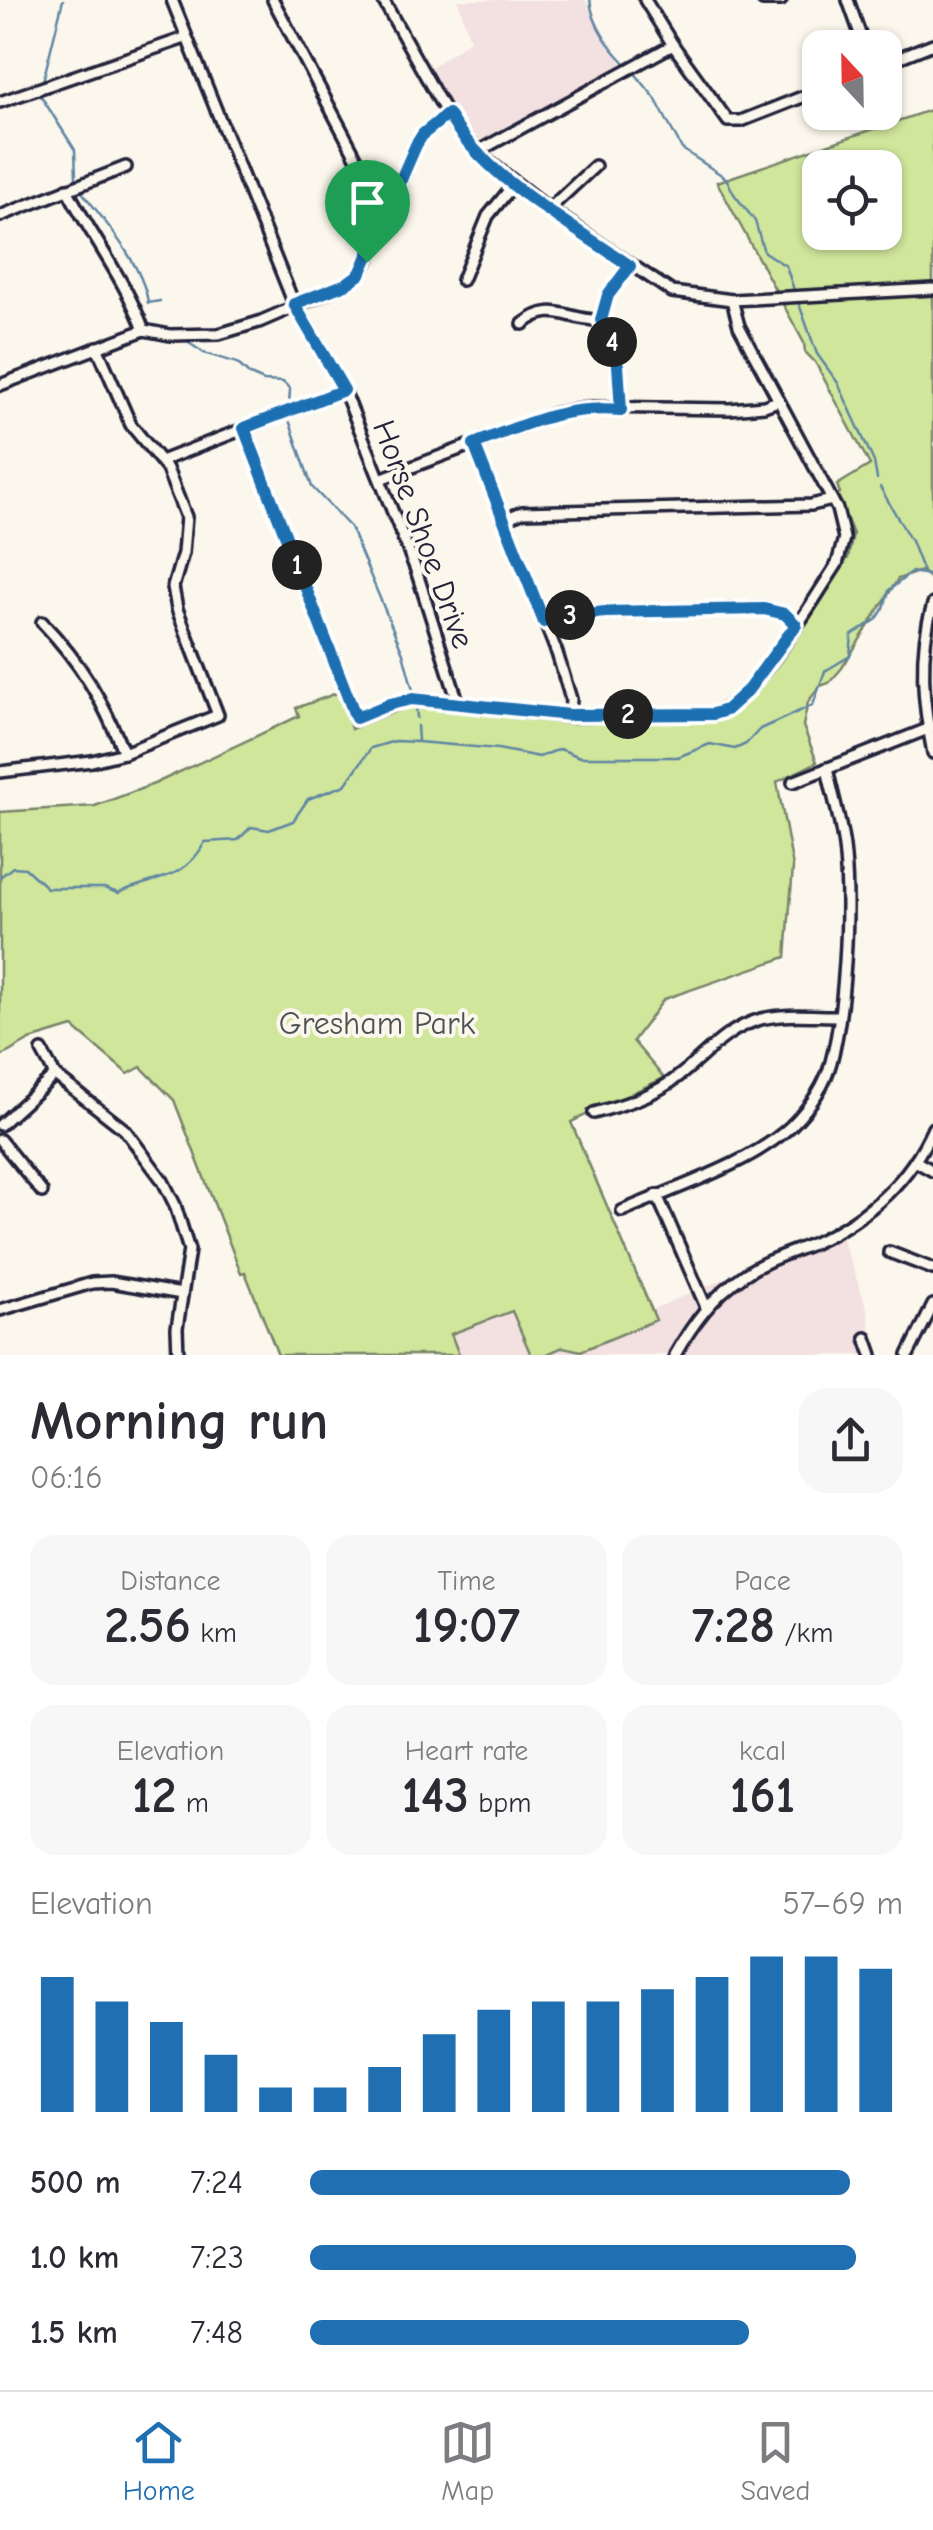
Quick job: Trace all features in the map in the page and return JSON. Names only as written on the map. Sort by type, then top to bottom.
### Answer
[{"type":"street","name":"Horse Shoe Drive","points":[[172,0],[294,304],[344,390],[416,570],[458,702]]},
{"type":"street","points":[[273,0],[365,174],[392,205]]},
{"type":"street","points":[[383,0],[448,114],[476,152],[514,184],[672,292],[732,300],[933,289]]},
{"type":"street","points":[[645,0],[722,116],[732,122],[740,121],[802,97]]},
{"type":"street","points":[[763,0],[781,0]]},
{"type":"street","points":[[848,0],[858,30]]},
{"type":"street","points":[[0,102],[185,38]]},
{"type":"street","points":[[902,56],[933,44]]},
{"type":"street","points":[[476,152],[673,45]]},
{"type":"street","points":[[0,386],[144,330],[170,335],[219,334],[259,322],[346,284],[360,274],[416,145],[423,134],[448,114]]},
{"type":"street","points":[[0,216],[126,166]]},
{"type":"street","points":[[549,209],[595,166]]},
{"type":"street","points":[[462,280],[488,216],[514,184]]},
{"type":"street","points":[[67,189],[122,282],[144,330]]},
{"type":"street","points":[[621,410],[618,365],[601,320],[608,295],[630,266]]},
{"type":"street","points":[[244,428],[356,718],[412,699],[570,715],[688,715],[726,710],[748,690],[842,556],[843,528],[832,500],[739,326],[732,300]]},
{"type":"street","points":[[523,324],[548,311],[601,320]]},
{"type":"street","points":[[0,772],[73,764],[124,752],[218,715],[177,609],[173,587],[184,553],[186,517],[168,469],[131,424],[97,348]]},
{"type":"street","points":[[161,461],[344,390]]},
{"type":"street","points":[[380,480],[556,413],[589,407],[730,409],[778,401]]},
{"type":"street","points":[[474,444],[567,685],[570,715]]},
{"type":"street","points":[[504,520],[522,512],[812,505],[832,500]]},
{"type":"street","points":[[933,604],[924,640],[933,753]]},
{"type":"street","points":[[544,622],[605,612],[764,609],[785,614],[796,625]]},
{"type":"street","points":[[42,622],[82,667],[106,707],[124,752]]},
{"type":"street","points":[[793,782],[930,727]]},
{"type":"street","points":[[622,1210],[755,1152],[790,1126],[821,1088],[831,1062],[838,1016],[846,906],[843,839],[827,768]]},
{"type":"street","points":[[594,1113],[627,1104],[669,1084],[723,1036],[750,1023],[782,1016],[838,1016]]},
{"type":"street","points":[[42,1051],[55,1075],[126,1130],[164,1181],[185,1230],[189,1250],[177,1328],[178,1355]]},
{"type":"street","points":[[0,1125],[55,1075]]},
{"type":"street","points":[[674,1355],[706,1307],[746,1274],[858,1219],[886,1197],[915,1162],[933,1128]]},
{"type":"street","points":[[0,1140],[42,1192]]},
{"type":"street","points":[[915,1162],[933,1171]]},
{"type":"street","points":[[657,1195],[706,1307]]},
{"type":"street","points":[[889,1252],[933,1269]]},
{"type":"street","points":[[0,1310],[110,1282],[182,1294]]},
{"type":"street","points":[[908,1355],[933,1304]]},
{"type":"street","points":[[866,1338],[872,1355]]},
{"type":"shaded area","points":[[458,0],[585,0],[625,70],[477,144],[453,121],[423,73],[470,40]]},
{"type":"shaded area","points":[[839,1230],[867,1308],[874,1355],[545,1355]]},
{"type":"shaded area","points":[[513,1310],[531,1355],[459,1355],[450,1334]]},
{"type":"green space","name":"Gresham Park","points":[[933,109],[933,581],[921,571],[898,579],[842,668],[808,702],[803,726],[817,762],[777,782],[793,867],[786,957],[664,999],[633,1041],[664,1078],[571,1122],[656,1320],[581,1351],[563,1347],[545,1355],[531,1355],[512,1311],[451,1334],[459,1355],[278,1355],[245,1272],[241,1273],[174,1100],[141,1067],[128,1074],[73,1027],[30,1040],[0,1057],[0,812],[95,806],[154,784],[299,716],[296,708],[340,692],[351,729],[410,705],[572,724],[719,717],[742,706],[848,558],[853,534],[837,495],[837,485],[870,465],[815,362],[805,352],[804,343],[717,182],[802,153],[802,250],[902,250],[902,150],[812,150],[871,130],[902,130],[902,119]]},
{"type":"waterway","points":[[43,81],[63,0]]},
{"type":"waterway","points":[[590,0],[602,35],[626,64]]},
{"type":"waterway","points":[[634,72],[655,98],[682,149],[726,178],[755,221],[764,252],[786,266],[794,290]]},
{"type":"waterway","points":[[39,93],[75,150],[76,178]]},
{"type":"waterway","points":[[82,192],[131,260],[148,303],[160,301]]},
{"type":"waterway","points":[[798,301],[817,354],[838,383],[874,462],[877,479]]},
{"type":"waterway","points":[[189,343],[204,353],[237,363],[264,381],[283,382],[290,389],[289,406]]},
{"type":"waterway","points":[[288,417],[312,487],[350,527],[403,653],[414,694]]},
{"type":"waterway","points":[[880,487],[911,541],[923,572]]},
{"type":"waterway","points":[[0,877],[13,867],[25,868],[47,888],[104,888],[118,893],[156,880],[188,864],[205,842],[238,840],[251,827],[269,830],[293,821],[308,799],[345,785],[371,748],[395,741],[498,749],[539,757],[560,749],[580,757],[678,757],[710,744],[735,749],[760,729],[813,705],[825,671],[850,656],[852,635],[876,620],[889,590],[912,572],[933,576]]},
{"type":"waterway","points":[[416,705],[417,718]]},
{"type":"waterway","points":[[417,726],[418,741]]},
{"type":"route","points":[[448,114],[476,152],[514,184],[630,266],[608,295],[601,320],[618,365],[621,410],[589,407],[556,413],[474,444],[544,622],[574,614],[605,612],[764,609],[785,614],[796,625],[734,704],[713,714],[570,715],[412,699],[356,718],[244,428],[344,390],[294,304],[346,284],[360,274],[367,262],[416,145],[423,134],[448,114]]}]
